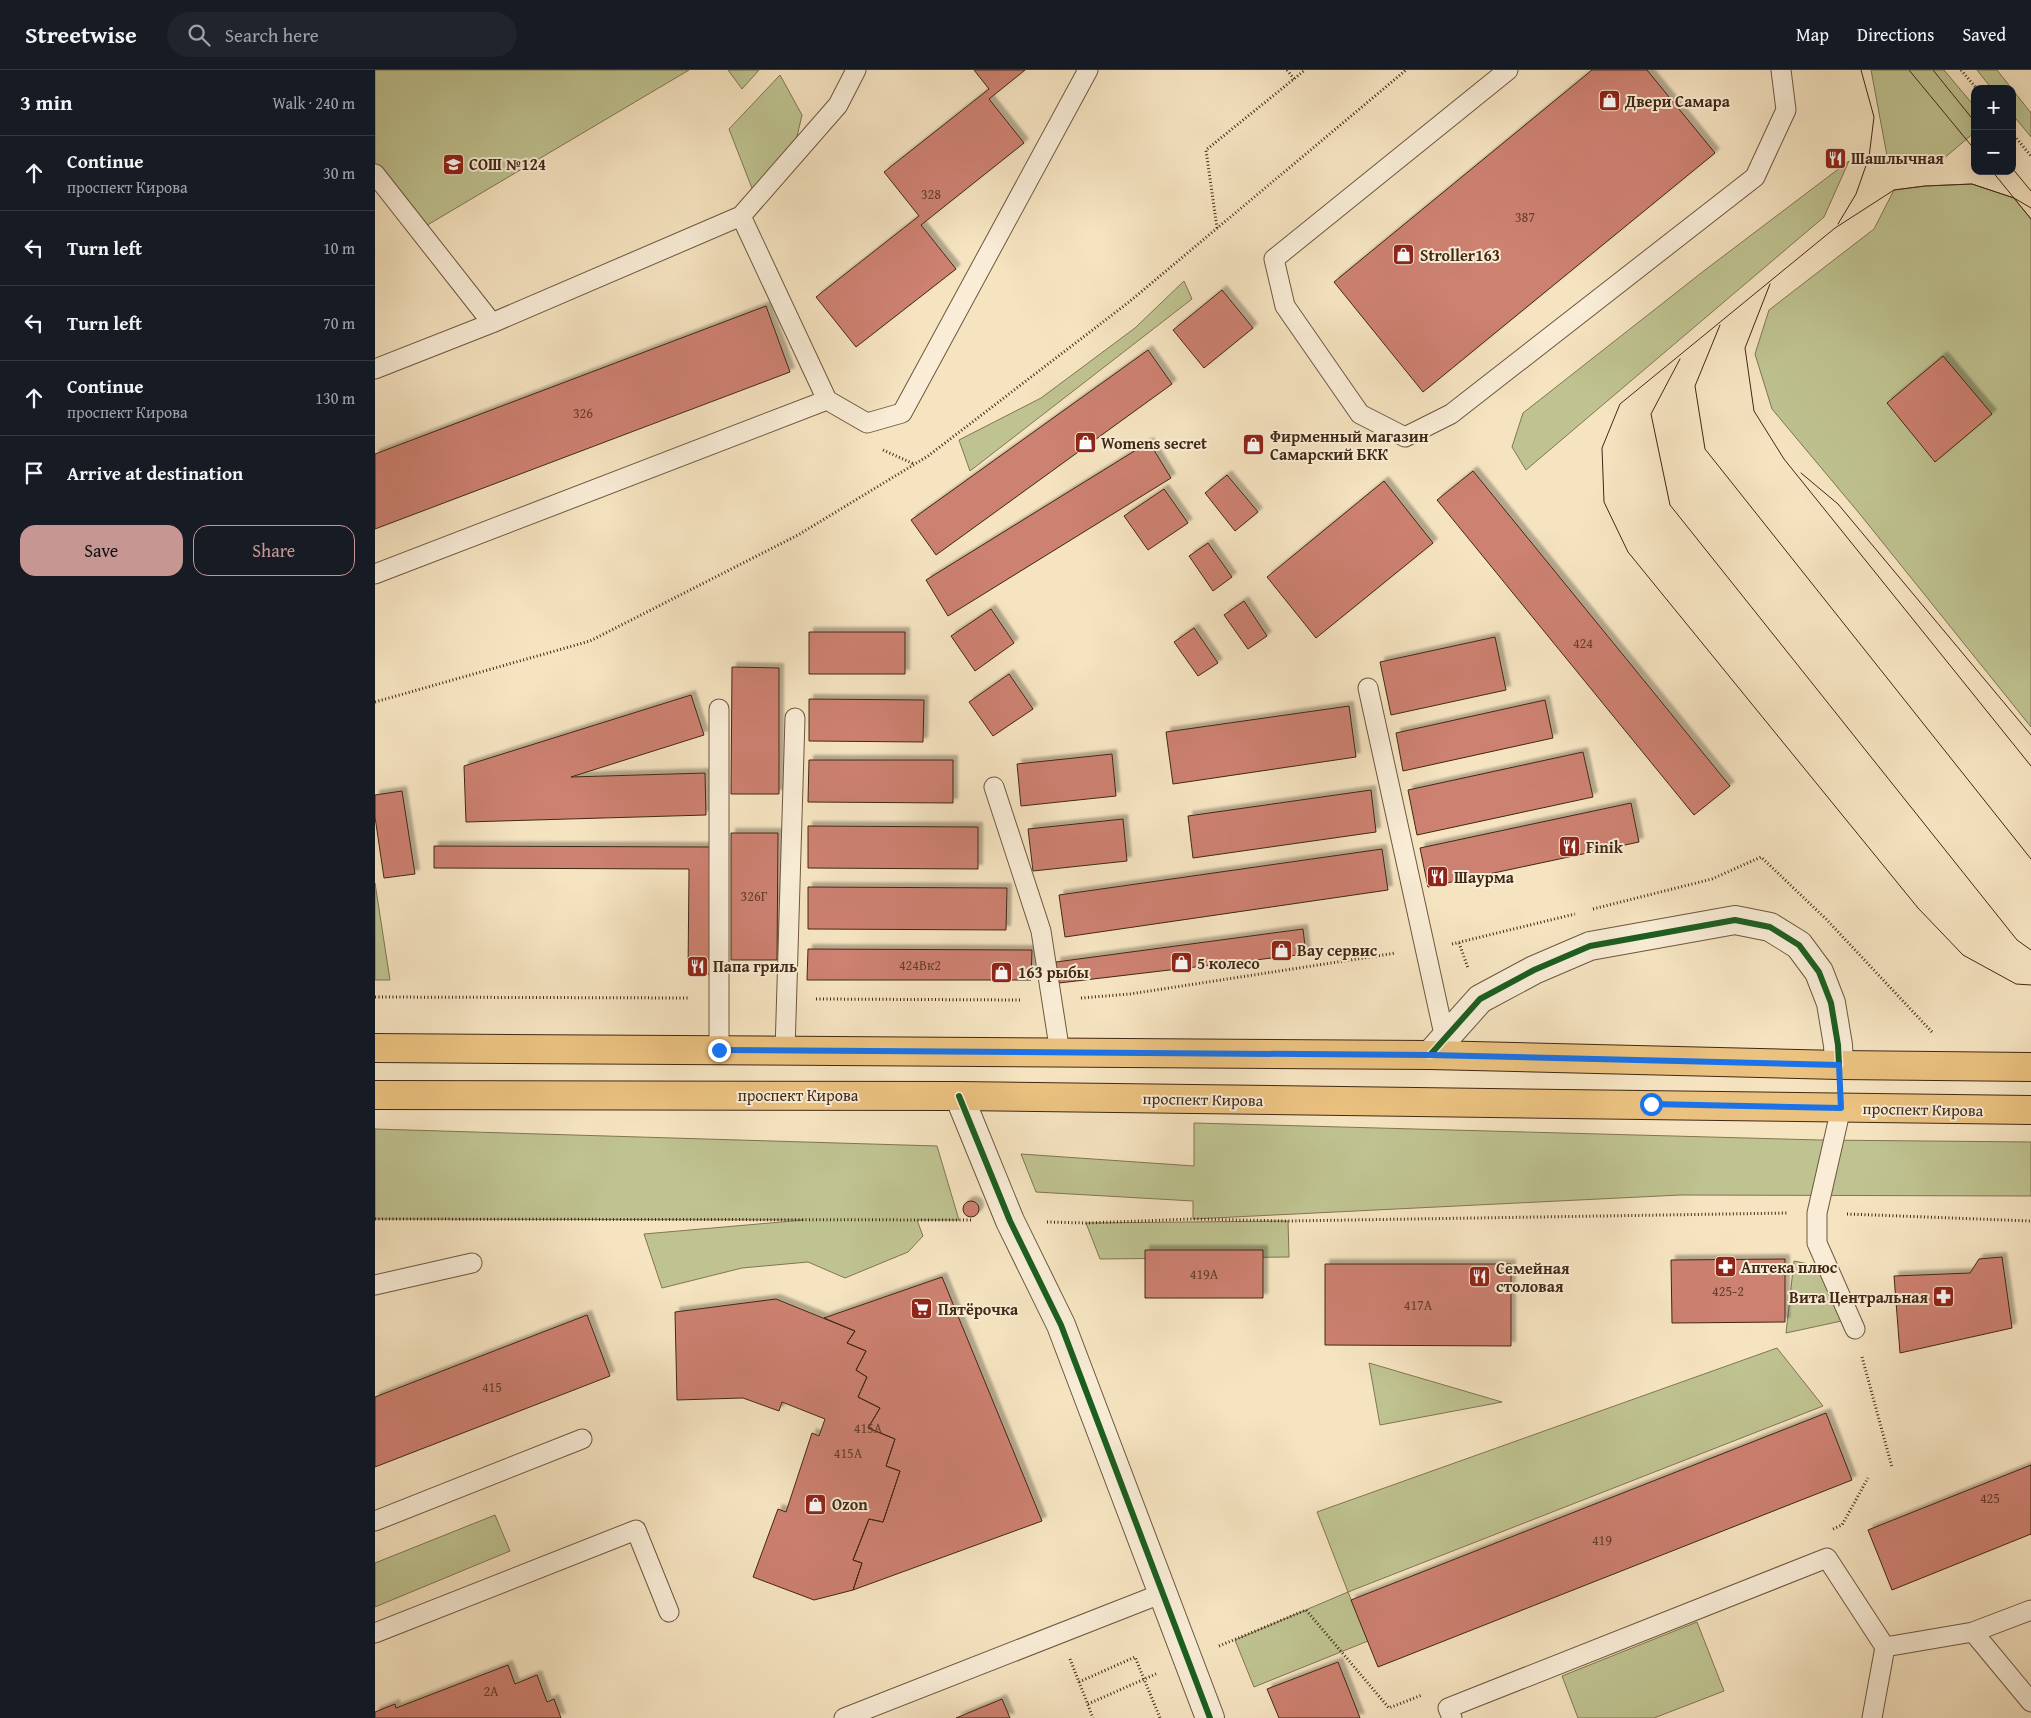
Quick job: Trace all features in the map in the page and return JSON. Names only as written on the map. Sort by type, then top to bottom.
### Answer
[{"type":"main road","points":[[375,1048],[1060,1053],[1437,1047],[1839,1065],[2031,1067]]},
{"type":"main road","points":[[1839,1065],[1841,1108]]},
{"type":"main road","name":"проспект Кирова","points":[[375,1095],[959,1096],[2031,1110]]},
{"type":"street","points":[[1437,1047],[1481,998],[1534,970],[1590,946],[1735,920],[1770,927],[1799,945],[1819,972],[1831,1003],[1838,1045],[1839,1065]]},
{"type":"street","points":[[959,1096],[1011,1221],[1061,1325],[1210,1718]]},
{"type":"lane","points":[[375,369],[492,324],[741,216],[838,105],[856,70]]},
{"type":"lane","points":[[741,216],[827,400],[867,422],[902,413],[1088,70]]},
{"type":"lane","points":[[1508,70],[1274,259],[1285,306],[1360,414],[1405,437],[1451,414],[1755,177],[1786,110],[1781,70]]},
{"type":"lane","points":[[375,174],[492,324]]},
{"type":"lane","points":[[375,574],[827,400]]},
{"type":"lane","points":[[1368,688],[1425,948],[1437,1047]]},
{"type":"lane","points":[[719,710],[719,1050]]},
{"type":"lane","points":[[785,1051],[795,718]]},
{"type":"lane","points":[[993,787],[1041,931],[1060,1053]]},
{"type":"lane","points":[[1841,1108],[1817,1213],[1817,1243],[1855,1329]]},
{"type":"lane","points":[[375,1285],[472,1263]]},
{"type":"lane","points":[[375,1521],[582,1438]]},
{"type":"lane","points":[[375,1633],[636,1530],[669,1612]]},
{"type":"lane","points":[[1452,1718],[1448,1708],[1827,1558],[1885,1647],[1872,1718]]},
{"type":"lane","points":[[844,1718],[1163,1593]]},
{"type":"lane","points":[[1885,1647],[1973,1632],[2031,1610]]},
{"type":"lane","points":[[1973,1632],[2031,1702]]},
{"type":"path","points":[[1287,70],[1294,79]]},
{"type":"path","points":[[1217,229],[1206,150],[1305,70]]},
{"type":"path","points":[[1961,70],[1974,85]]},
{"type":"path","points":[[2016,137],[2031,156]]},
{"type":"path","points":[[1590,910],[1712,879],[1761,857],[1826,919],[1933,1033]]},
{"type":"path","points":[[787,999],[1051,1000],[1130,994],[1459,943],[1581,912]]},
{"type":"path","points":[[375,997],[719,998]]},
{"type":"path","points":[[375,1219],[1011,1221],[1086,1223],[1193,1219],[1288,1221],[1817,1213],[2031,1222]]},
{"type":"path","points":[[1855,1329],[1892,1467]]},
{"type":"path","points":[[1825,1532],[1842,1526],[1868,1478]]},
{"type":"path","points":[[1088,1704],[1305,1610],[1389,1708],[1425,1693]]},
{"type":"path","points":[[1059,1633],[1093,1718]]},
{"type":"path","points":[[1079,1682],[1135,1657],[1160,1718]]},
{"type":"green space","name":"СОШ №124","points":[[375,70],[689,70],[419,230],[375,174]]},
{"type":"green space","points":[[728,70],[759,70],[742,89]]},
{"type":"green space","points":[[1871,70],[1944,70],[1971,102],[1971,135],[1936,165],[1888,161]]},
{"type":"green space","points":[[1977,70],[1997,70],[2009,85],[1989,85]]},
{"type":"green space","points":[[780,75],[802,115],[789,171],[755,196],[729,129]]},
{"type":"green space","points":[[2016,94],[2031,113],[2031,137],[2016,119]]},
{"type":"green space","points":[[1849,161],[1824,217],[1526,470],[1512,447],[1523,413],[1705,270]]},
{"type":"green space","points":[[1972,184],[2014,198],[2031,219],[2031,727],[1859,513],[1772,409],[1755,354],[1769,310],[1874,229],[1894,190],[1925,186]]},
{"type":"green space","points":[[1184,281],[1192,299],[970,471],[959,440],[1041,398],[1135,328]]},
{"type":"green space","points":[[375,883],[390,980],[375,980]]},
{"type":"green space","points":[[1194,1123],[1820,1140],[2031,1142],[2031,1196],[1680,1195],[1193,1219],[1193,1201],[1036,1192],[1021,1154],[1194,1166]]},
{"type":"green space","points":[[375,1129],[937,1146],[959,1220],[917,1220],[923,1236],[908,1252],[845,1278],[808,1262],[742,1268],[662,1288],[644,1234],[804,1220],[375,1219]]},
{"type":"green space","points":[[1288,1221],[1289,1257],[1100,1259],[1086,1223]]},
{"type":"green space","points":[[1794,1261],[1818,1266],[1846,1320],[1786,1333]]},
{"type":"green space","points":[[1777,1348],[1823,1406],[1348,1592],[1317,1512]]},
{"type":"green space","points":[[1369,1363],[1502,1402],[1380,1425]]},
{"type":"green space","points":[[495,1515],[510,1551],[375,1607],[375,1563]]},
{"type":"green space","points":[[1348,1592],[1368,1641],[1254,1687],[1235,1640]]},
{"type":"green space","points":[[1697,1622],[1724,1691],[1654,1718],[1578,1718],[1562,1676]]},
{"type":"building","points":[[974,70],[1025,70],[989,99],[1024,143],[921,225],[956,269],[856,347],[816,297],[919,216],[884,172],[989,89]]},
{"type":"building","points":[[1592,70],[1647,70],[1715,153],[1423,392],[1334,282]]},
{"type":"building","points":[[1222,290],[1253,328],[1204,368],[1173,330]]},
{"type":"building","points":[[766,306],[790,372],[375,529],[375,454]]},
{"type":"building","points":[[1148,350],[1172,384],[936,555],[911,520]]},
{"type":"building","points":[[1943,356],[1992,414],[1935,462],[1887,403]]},
{"type":"building","points":[[1149,442],[1171,478],[948,616],[926,580]]},
{"type":"building","points":[[1473,471],[1730,786],[1694,815],[1437,500]]},
{"type":"building","points":[[1227,475],[1258,512],[1235,531],[1205,493]]},
{"type":"building","points":[[1384,481],[1433,543],[1316,638],[1267,577]]},
{"type":"building","points":[[1164,489],[1188,523],[1148,550],[1124,516]]},
{"type":"building","points":[[1208,543],[1232,577],[1213,591],[1189,556]]},
{"type":"building","points":[[1244,601],[1267,636],[1248,649],[1224,615]]},
{"type":"building","points":[[991,609],[1014,643],[975,671],[951,636]]},
{"type":"building","points":[[1194,628],[1218,663],[1198,676],[1174,642]]},
{"type":"building","points":[[809,632],[905,632],[905,674],[809,674]]},
{"type":"building","points":[[1495,637],[1506,690],[1391,715],[1380,662]]},
{"type":"building","points":[[732,667],[779,668],[779,794],[731,794]]},
{"type":"building","points":[[1009,674],[1033,709],[993,736],[969,702]]},
{"type":"building","points":[[691,695],[704,735],[571,777],[705,773],[706,815],[466,822],[464,766]]},
{"type":"building","points":[[809,699],[924,700],[923,742],[809,741]]},
{"type":"building","points":[[1545,700],[1553,738],[1403,771],[1396,733]]},
{"type":"building","points":[[1349,706],[1356,757],[1173,784],[1166,732]]},
{"type":"building","points":[[1583,752],[1593,797],[1417,835],[1408,790]]},
{"type":"building","points":[[1112,754],[1116,796],[1021,806],[1017,764]]},
{"type":"building","points":[[809,760],[953,760],[953,803],[808,802]]},
{"type":"building","points":[[1371,790],[1376,832],[1193,858],[1188,816]]},
{"type":"building","points":[[402,791],[415,874],[384,878],[375,817],[375,795]]},
{"type":"building","points":[[1631,803],[1639,842],[1428,887],[1420,848]]},
{"type":"building","points":[[1123,819],[1127,861],[1033,871],[1028,829]]},
{"type":"building","points":[[808,826],[978,827],[978,869],[808,868]]},
{"type":"building","points":[[731,833],[778,833],[777,960],[731,960]]},
{"type":"building","points":[[434,846],[711,847],[710,974],[688,974],[689,869],[434,868]]},
{"type":"building","points":[[1382,849],[1388,890],[1065,937],[1059,895]]},
{"type":"building","points":[[808,887],[1007,888],[1006,930],[808,929]]},
{"type":"building","points":[[1303,929],[1306,954],[1059,983],[1056,962]]},
{"type":"building","points":[[808,949],[1032,950],[1031,980],[807,980]]},
{"type":"building","points":[[971,1201],[977,1203],[979,1209],[977,1215],[971,1217],[965,1215],[963,1209],[965,1203]]},
{"type":"building","points":[[1145,1250],[1263,1250],[1263,1298],[1145,1298]]},
{"type":"building","points":[[2002,1257],[2012,1328],[1900,1353],[1894,1276],[1970,1273],[1979,1259]]},
{"type":"building","points":[[1785,1259],[1785,1322],[1672,1323],[1671,1260]]},
{"type":"building","points":[[1325,1264],[1511,1264],[1511,1346],[1325,1345]]},
{"type":"building","points":[[942,1277],[1042,1521],[853,1590],[862,1563],[853,1560],[869,1519],[883,1522],[900,1471],[886,1466],[895,1439],[868,1428],[880,1408],[858,1397],[867,1377],[856,1370],[866,1351],[847,1343],[855,1331],[824,1318]]},
{"type":"building","points":[[776,1299],[855,1331],[847,1343],[866,1351],[856,1370],[867,1377],[858,1397],[880,1408],[868,1428],[895,1439],[886,1466],[900,1471],[883,1522],[869,1519],[853,1560],[862,1563],[853,1590],[814,1600],[753,1577],[778,1509],[786,1512],[812,1433],[819,1436],[825,1419],[782,1402],[779,1411],[743,1398],[677,1400],[675,1312]]},
{"type":"building","points":[[587,1315],[610,1376],[375,1467],[375,1397]]},
{"type":"building","points":[[1826,1413],[1852,1480],[1378,1667],[1351,1600]]},
{"type":"building","points":[[2031,1465],[2031,1534],[1892,1590],[1868,1530]]},
{"type":"building","points":[[1338,1662],[1360,1718],[1279,1718],[1267,1689]]},
{"type":"building","points":[[508,1665],[515,1684],[537,1675],[547,1702],[554,1699],[561,1718],[375,1718],[375,1712],[395,1704],[396,1708]]},
{"type":"building","points":[[1002,1699],[1010,1718],[956,1718]]},
{"type":"tram line","points":[[1838,224],[1856,194],[1869,157],[1874,117],[1861,70]]},
{"type":"tram line","points":[[1909,70],[1971,145]]},
{"type":"tram line","points":[[1933,70],[1971,117]]},
{"type":"tram line","points":[[2016,173],[2031,191]]},
{"type":"tram line","points":[[1995,175],[2031,219]]},
{"type":"tram line","points":[[2031,208],[2014,198],[1972,184],[1925,186],[1894,190],[1835,228],[1620,404],[1602,448],[1604,502],[1628,552],[1918,908],[1963,955],[2016,984],[2031,985]]},
{"type":"tram line","points":[[1770,284],[1745,348],[1754,411],[1784,459],[2031,766]]},
{"type":"tram line","points":[[1720,325],[1695,386],[1705,449],[2031,859]]},
{"type":"tram line","points":[[1680,359],[1651,414],[1670,505],[2017,940],[2031,950]]},
{"type":"tram line","points":[[1801,473],[1838,504],[2031,735]]},
{"type":"cycle path","points":[[1430,1055],[1480,999],[1534,970],[1590,946],[1735,920],[1770,927],[1799,945],[1819,972],[1831,1003],[1838,1045],[1839,1065]]},
{"type":"cycle path","points":[[959,1096],[1010,1221],[1061,1325],[1210,1718]]},
{"type":"place","name":"Двери Самара","points":[[1609,101]]},
{"type":"place","name":"Шашлычная","points":[[1835,158]]},
{"type":"place","name":"СОШ №124","points":[[453,164]]},
{"type":"place","name":"Stroller163","points":[[1404,255]]},
{"type":"place","name":"Womens secret","points":[[1085,443]]},
{"type":"place","name":"Фирменный магазин Самарский БКК","points":[[1254,445]]},
{"type":"place","name":"Finik","points":[[1570,847]]},
{"type":"place","name":"Шаурма","points":[[1438,877]]},
{"type":"place","name":"Вау сервис","points":[[1281,950]]},
{"type":"place","name":"5 колесо","points":[[1181,963]]},
{"type":"place","name":"Папа гриль","points":[[697,966]]},
{"type":"place","name":"163 рыбы","points":[[1002,972]]},
{"type":"place","name":"Аптека плюс","points":[[1725,1267]]},
{"type":"place","name":"Семейная столовая","points":[[1480,1277]]},
{"type":"place","name":"Вита Центральная","points":[[1944,1297]]},
{"type":"place","name":"Пятёрочка","points":[[922,1309]]},
{"type":"place","name":"Ozon","points":[[816,1504]]},
{"type":"route","points":[[719,1050],[1430,1055],[1839,1065],[1841,1108],[1651,1104]]}]
